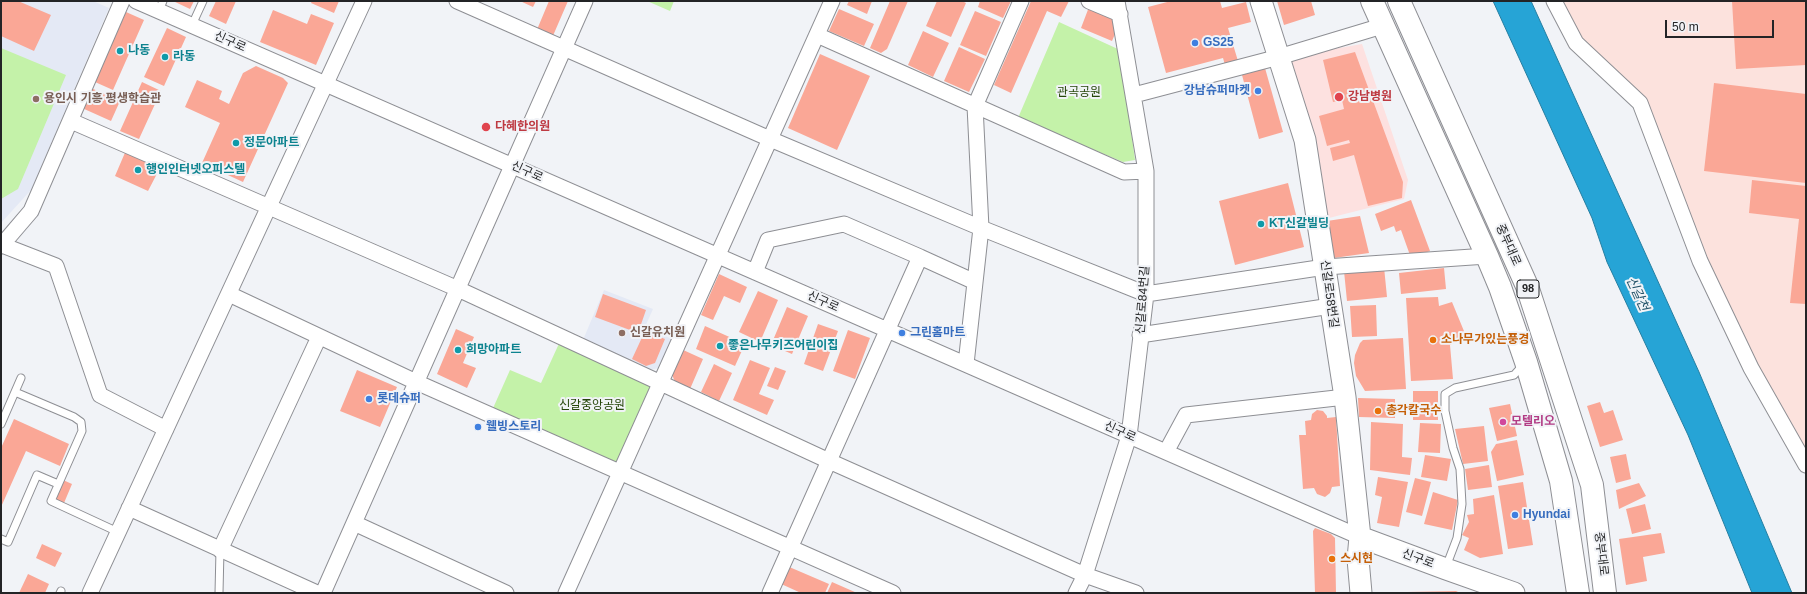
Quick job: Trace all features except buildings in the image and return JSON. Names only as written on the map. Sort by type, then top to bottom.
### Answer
[{"type":"main road","name":"중부대로","points":[[1372,1],[1500,287],[1526,362],[1561,481],[1578,593]]},
{"type":"main road","name":"중부대로","points":[[1399,1],[1526,286],[1592,485],[1606,593]]},
{"type":"street","points":[[122,1],[31,211],[1,245],[56,266],[100,395],[166,429]]},
{"type":"street","name":"신구로","points":[[136,1],[161,6],[192,25],[1360,537],[1514,593]]},
{"type":"street","points":[[90,593],[327,84],[364,1]]},
{"type":"street","points":[[457,1],[770,139],[981,228],[1146,294],[1325,267],[1487,256]]},
{"type":"street","points":[[323,593],[585,1]]},
{"type":"street","points":[[566,593],[832,1]]},
{"type":"street","points":[[966,364],[981,228],[975,106],[1021,1]]},
{"type":"street","points":[[1089,1],[1118,8]]},
{"type":"street","name":"신갈로58번길","points":[[1261,1],[1305,140],[1345,397],[1360,537],[1358,559],[1361,593]]},
{"type":"street","points":[[1554,1],[1576,43],[1640,103],[1700,260],[1751,368],[1806,465]]},
{"type":"street","name":"신갈로84번길","points":[[1076,593],[1085,575],[1129,436],[1140,334],[1146,294],[1146,171],[1118,8]]},
{"type":"street","points":[[1134,95],[1279,57],[1382,26]]},
{"type":"street","points":[[817,35],[1124,172],[1146,171]]},
{"type":"street","points":[[71,121],[458,289],[829,461],[1085,575],[1136,593]]},
{"type":"street","points":[[755,272],[768,240],[844,224],[975,282]]},
{"type":"street","points":[[770,593],[920,257]]},
{"type":"street","points":[[229,294],[416,382],[893,593]]},
{"type":"street","points":[[1140,334],[1330,306]]},
{"type":"street","points":[[220,550],[319,336]]},
{"type":"street","points":[[1166,452],[1186,415],[1345,397]]},
{"type":"street","points":[[129,508],[317,593]]},
{"type":"street","points":[[354,523],[506,593]]},
{"type":"lane","points":[[192,25],[203,1]]},
{"type":"lane","points":[[1446,569],[1457,538],[1462,504],[1460,469],[1453,448],[1447,418],[1445,394],[1455,388],[1514,375],[1526,362]]},
{"type":"lane","points":[[1,424],[21,378]]},
{"type":"lane","points":[[15,392],[74,417],[81,422],[82,431],[51,501],[118,532]]},
{"type":"lane","points":[[1,539],[8,542],[38,475],[58,484]]},
{"type":"lane","points":[[219,593],[220,550]]},
{"type":"shaded area","name":"용인시 기흥 평생학습관","points":[[1,1],[93,1],[109,8],[31,190],[1,223]]},
{"type":"shaded area","points":[[1554,1],[1806,1],[1806,465],[1751,368],[1640,103],[1576,43]]},
{"type":"shaded area","name":"강남병원","points":[[1362,44],[1408,180],[1404,199],[1321,220],[1287,61],[1322,51]]},
{"type":"shaded area","name":"신갈유치원","points":[[604,290],[653,309],[645,327],[672,339],[659,368],[650,370],[583,340]]},
{"type":"green space","points":[[647,1],[674,1],[670,11]]},
{"type":"green space","name":"관곡공원","points":[[1059,22],[1120,50],[1135,160],[1123,162],[1018,118]]},
{"type":"green space","points":[[1,48],[66,75],[18,189],[1,199]]},
{"type":"green space","name":"신갈중앙공원","points":[[562,337],[661,382],[620,473],[490,415],[510,370],[541,383]]},
{"type":"water","name":"신갈천","points":[[1493,1],[1531,1],[1699,372],[1792,593],[1752,593],[1688,435],[1607,262],[1592,218]]},
{"type":"place","name":"GS25","points":[[1195,43]]},
{"type":"place","name":"나동","points":[[120,51]]},
{"type":"place","name":"라동","points":[[165,57]]},
{"type":"place","name":"강남슈퍼마켓","points":[[1258,91]]},
{"type":"place","name":"강남병원","points":[[1339,97]]},
{"type":"place","name":"용인시 기흥 평생학습관","points":[[36,99]]},
{"type":"place","name":"다혜한의원","points":[[486,127]]},
{"type":"place","name":"정문아파트","points":[[236,143]]},
{"type":"place","name":"행인인터넷오피스텔","points":[[138,170]]},
{"type":"place","name":"KT신갈빌딩","points":[[1261,224]]},
{"type":"place","name":"신갈유치원","points":[[622,333]]},
{"type":"place","name":"그린홈마트","points":[[902,333]]},
{"type":"place","name":"소나무가있는풍경","points":[[1433,340]]},
{"type":"place","name":"좋은나무키즈어린이집","points":[[720,346]]},
{"type":"place","name":"희망아파트","points":[[458,350]]},
{"type":"place","name":"롯데슈퍼","points":[[369,399]]},
{"type":"place","name":"총각칼국수","points":[[1378,411]]},
{"type":"place","name":"모텔리오","points":[[1503,422]]},
{"type":"place","name":"웰빙스토리","points":[[478,427]]},
{"type":"place","name":"Hyundai","points":[[1515,515]]},
{"type":"place","name":"스시현","points":[[1332,559]]}]
